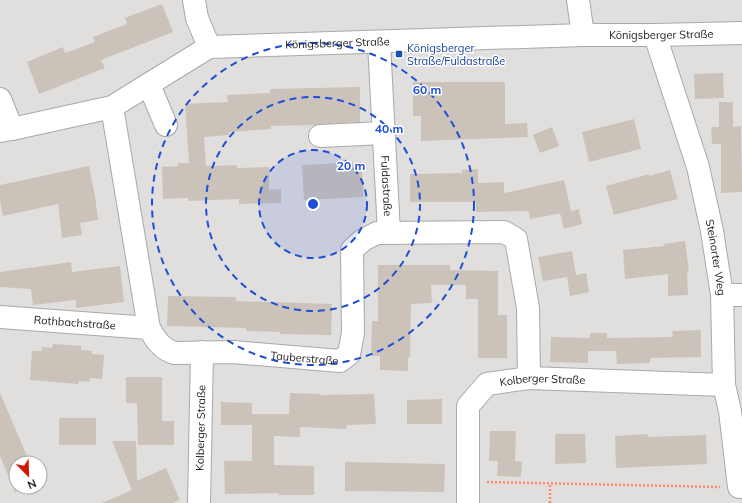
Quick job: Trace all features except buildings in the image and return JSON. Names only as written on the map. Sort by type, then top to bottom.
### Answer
[{"type":"street","points":[[0,99],[6,130],[112,107],[209,47],[197,18],[194,0]]},
{"type":"street","points":[[578,0],[583,35]]},
{"type":"street","name":"Königsberger Straße","points":[[209,47],[379,43],[583,35],[742,33]]},
{"type":"street","name":"Steinorter Weg","points":[[655,35],[698,167],[712,231],[732,295],[724,385],[730,411],[740,487]]},
{"type":"street","name":"Fuldastraße","points":[[379,43],[389,233]]},
{"type":"street","points":[[148,85],[166,125]]},
{"type":"street","name":"Tauberstraße","points":[[112,107],[149,328],[157,341],[168,351],[175,353],[233,352],[340,361],[349,354],[353,333],[352,250],[362,240],[377,233],[504,232],[516,239],[528,308],[529,378]]},
{"type":"street","points":[[320,136],[384,133]]},
{"type":"street","name":"Rothbachstraße","points":[[0,317],[149,328]]},
{"type":"street","name":"Kolberger Straße","points":[[199,503],[202,352]]},
{"type":"street","name":"Kolberger Straße","points":[[468,503],[468,406],[487,384],[529,378],[724,385]]},
{"type":"path","points":[[468,482],[740,487]]},
{"type":"path","points":[[550,483],[550,503]]},
{"type":"shaded area","points":[[0,0],[742,0],[742,503],[0,503]]},
{"type":"place","name":"Königsberger Straße/Fuldastraße","points":[[399,54]]}]
